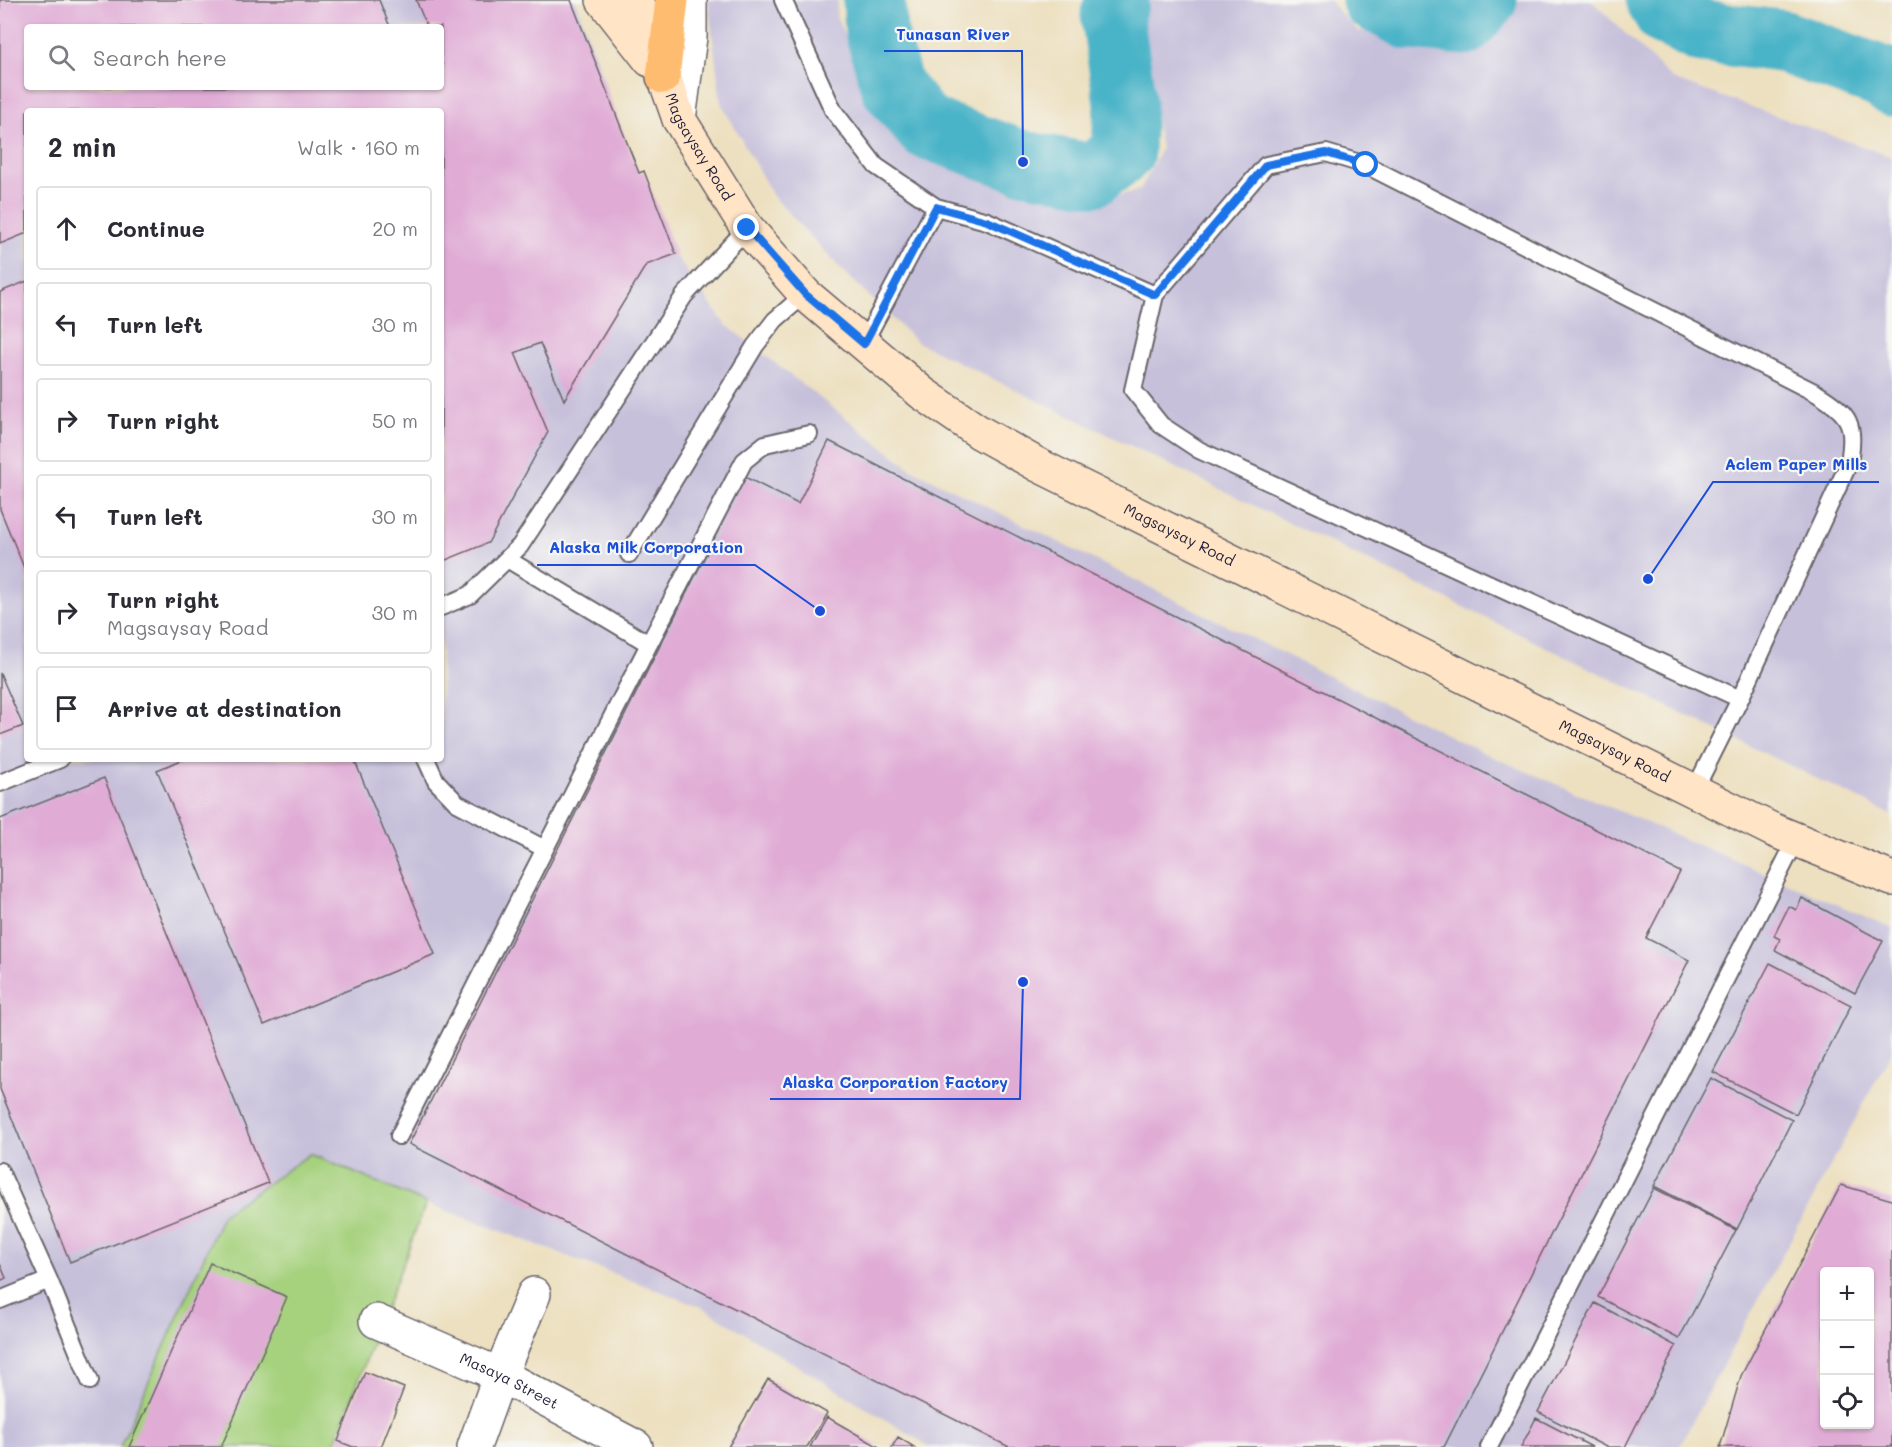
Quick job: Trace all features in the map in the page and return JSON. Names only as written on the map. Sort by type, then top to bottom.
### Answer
[{"type":"highway","points":[[663,77],[672,0]]},
{"type":"main road","points":[[603,0],[663,77]]},
{"type":"main road","name":"Magsaysay Road","points":[[637,0],[679,119],[747,228],[805,294],[922,393],[979,432],[1040,466],[1694,791],[1796,840],[1892,879]]},
{"type":"street","points":[[679,119],[690,37],[690,0]]},
{"type":"street","points":[[474,1447],[534,1294]]},
{"type":"street","name":"Masaya Street","points":[[376,1321],[501,1375],[636,1447]]},
{"type":"lane","points":[[783,0],[833,110],[876,166],[936,207],[987,221],[1155,295]]},
{"type":"lane","points":[[1694,791],[1740,699],[1849,463],[1852,441],[1850,422],[1836,405],[1816,393],[1366,165],[1326,153],[1266,165],[1155,295],[1132,390],[1161,425],[1199,450],[1740,699]]},
{"type":"lane","points":[[864,344],[936,207]]},
{"type":"lane","points":[[444,606],[470,596],[520,546],[684,296],[747,228]]},
{"type":"lane","points":[[629,554],[755,346],[775,320],[805,294]]},
{"type":"lane","points":[[399,1136],[744,461],[765,444],[809,434]]},
{"type":"lane","points":[[507,559],[649,644]]},
{"type":"lane","points":[[0,783],[52,762]]},
{"type":"lane","points":[[427,762],[436,781],[457,803],[545,849]]},
{"type":"lane","points":[[1489,1447],[1796,840]]},
{"type":"lane","points":[[0,1171],[49,1280],[90,1382]]},
{"type":"lane","points":[[0,1300],[49,1280]]},
{"type":"shaded area","points":[[0,0],[575,0],[656,229],[725,324],[911,469],[1486,754],[1892,928],[1892,1051],[1679,1447],[930,1447],[702,1307],[426,1203],[310,1154],[223,1214],[120,1447],[0,1447]]},
{"type":"shaded area","points":[[708,0],[838,0],[836,16],[880,112],[1005,183],[1085,204],[1140,190],[1161,149],[1136,0],[1328,0],[1358,31],[1476,41],[1519,0],[1591,0],[1672,79],[1892,157],[1892,815],[917,342],[839,267],[773,196],[721,103]]},
{"type":"green space","points":[[310,1154],[426,1203],[333,1447],[120,1447],[223,1214]]},
{"type":"building","points":[[0,0],[379,0],[389,24],[24,24],[24,90],[444,90],[444,24],[426,24],[416,0],[571,0],[639,173],[644,171],[676,254],[646,265],[564,400],[540,343],[515,353],[548,432],[488,543],[444,561],[444,108],[24,108],[24,234],[0,244]]},
{"type":"building","points":[[24,282],[24,568],[0,509],[0,292]]},
{"type":"building","points":[[829,441],[1680,872],[1646,938],[1689,960],[1444,1447],[1009,1447],[409,1144],[745,477],[798,504]]},
{"type":"building","points":[[0,673],[23,726],[0,735]]},
{"type":"building","points":[[177,762],[355,762],[435,954],[264,1025],[157,770]]},
{"type":"building","points":[[104,778],[268,1183],[70,1262],[0,1089],[0,819]]},
{"type":"building","points":[[1802,898],[1883,941],[1855,993],[1775,950],[1780,939],[1774,936],[1789,906],[1796,910]]},
{"type":"building","points":[[1770,963],[1851,1005],[1796,1114],[1713,1072]]},
{"type":"building","points":[[1711,1078],[1792,1120],[1737,1229],[1654,1186]]},
{"type":"building","points":[[1841,1185],[1892,1200],[1892,1447],[1720,1447],[1741,1376]]},
{"type":"building","points":[[1654,1188],[1736,1230],[1679,1339],[1598,1297]]},
{"type":"building","points":[[210,1263],[287,1297],[221,1447],[129,1447]]},
{"type":"building","points":[[0,1264],[6,1278],[0,1281]]},
{"type":"building","points":[[1595,1303],[1676,1346],[1625,1447],[1606,1447],[1538,1412]]},
{"type":"building","points":[[365,1372],[404,1388],[381,1447],[353,1447],[338,1441]]},
{"type":"building","points":[[768,1379],[827,1413],[807,1447],[728,1447]]},
{"type":"building","points":[[827,1417],[879,1447],[810,1447]]},
{"type":"building","points":[[1536,1418],[1592,1447],[1521,1447]]},
{"type":"building","points":[[898,1437],[914,1447],[892,1447]]},
{"type":"waterway","points":[[874,0],[876,30],[892,87],[925,127],[1023,162],[1093,175],[1123,152],[1125,103],[1112,14],[1118,0]]},
{"type":"waterway","points":[[1373,0],[1410,19],[1464,24],[1486,0]]},
{"type":"waterway","points":[[1657,0],[1666,15],[1702,32],[1781,41],[1881,77],[1892,85]]},
{"type":"place","name":"Tunasan River","points":[[1023,162]]},
{"type":"place","name":"Aclem Paper Mills","points":[[1648,579]]},
{"type":"place","name":"Alaska Milk Corporation","points":[[820,611]]},
{"type":"place","name":"Alaska Corporation Factory","points":[[1023,982]]},
{"type":"route","points":[[747,228],[805,294],[864,344],[936,207],[987,221],[1155,295],[1266,165],[1326,153],[1366,165]]}]
